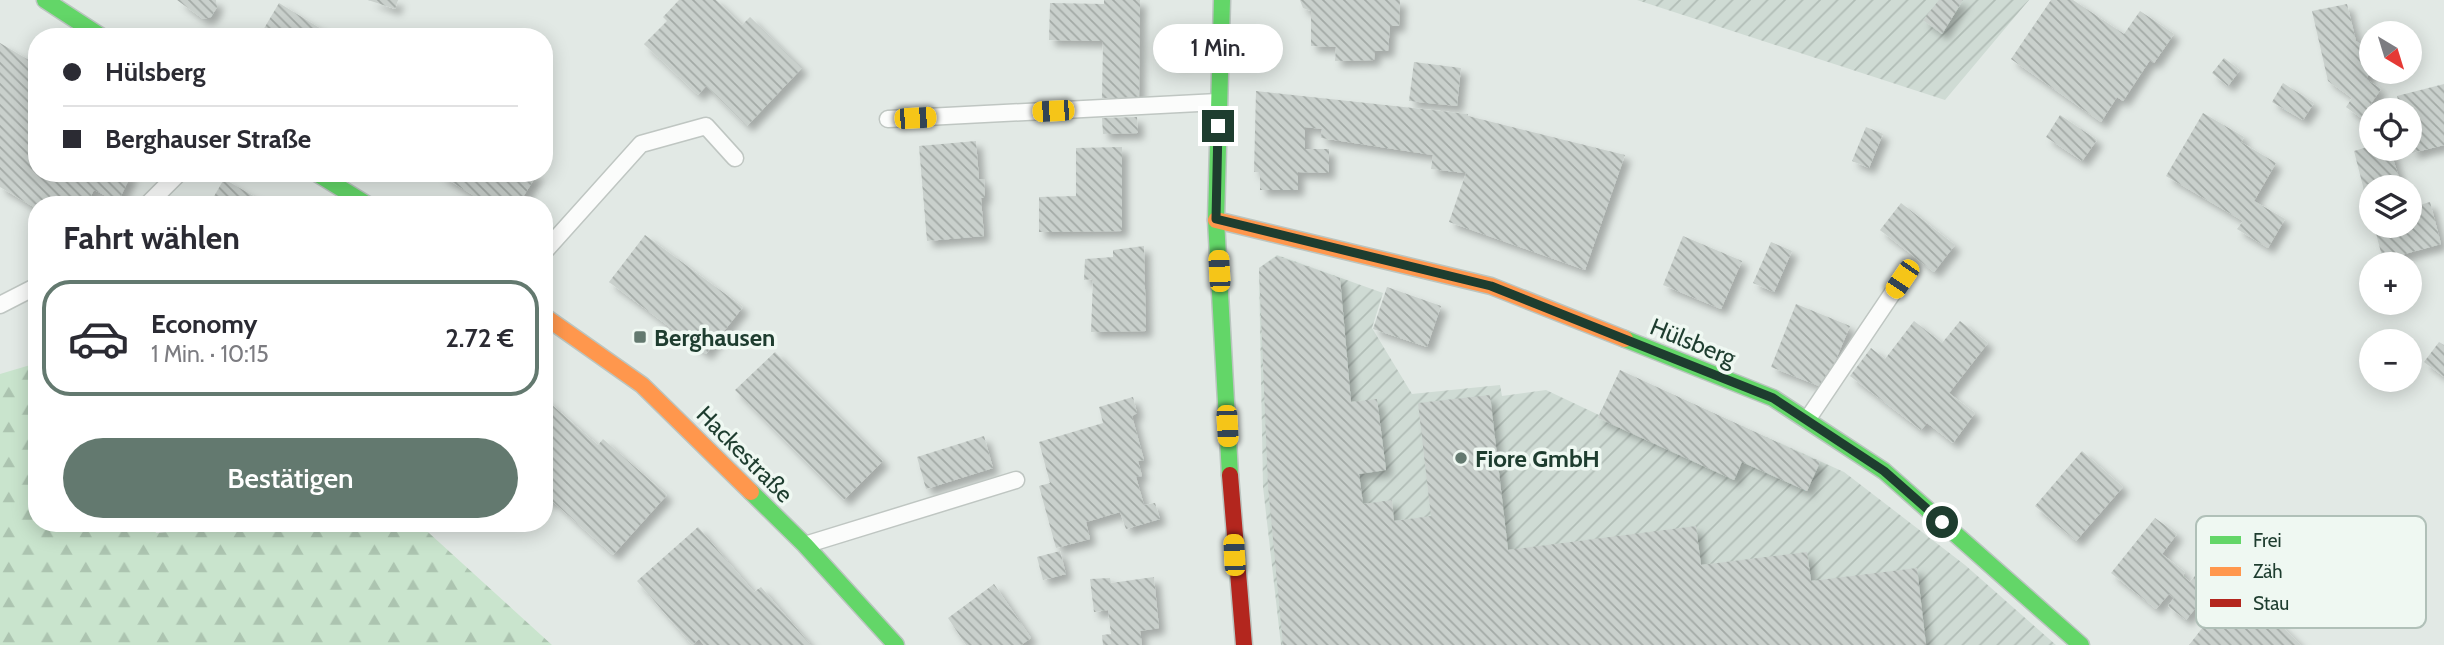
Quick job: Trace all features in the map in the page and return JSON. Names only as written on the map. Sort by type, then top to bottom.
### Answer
[{"type":"street","points":[[45,0],[88,28]]},
{"type":"street","points":[[1222,0],[1216,219],[1234,555],[1244,645]]},
{"type":"street","points":[[331,182],[353,196]]},
{"type":"street","name":"Hülsberg","points":[[1216,219],[1491,286],[1773,398],[1884,471],[2081,645]]},
{"type":"street","name":"Hackestraße","points":[[553,322],[589,344],[642,385],[805,545],[895,645]]},
{"type":"lane","points":[[888,119],[1218,102]]},
{"type":"lane","points":[[553,241],[641,144],[706,126],[735,158]]},
{"type":"lane","points":[[156,196],[170,182]]},
{"type":"lane","points":[[1807,421],[1902,279]]},
{"type":"lane","points":[[0,305],[28,291]]},
{"type":"lane","points":[[805,545],[1016,480]]},
{"type":"shaded area","points":[[1637,0],[2029,0],[1945,100]]},
{"type":"shaded area","points":[[1277,255],[1383,293],[1372,328],[1412,394],[1500,385],[1502,396],[1546,390],[1599,415],[1620,371],[1844,472],[1965,565],[2056,645],[1281,645],[1263,487],[1259,268]]},
{"type":"green space","points":[[28,366],[28,532],[428,532],[552,645],[0,645],[0,374]]},
{"type":"building","points":[[177,0],[216,0],[217,7],[211,17],[203,19]]},
{"type":"building","points":[[368,0],[398,0],[395,9]]},
{"type":"building","points":[[679,0],[716,0],[742,25],[750,17],[802,68],[747,126],[706,86],[698,95],[644,44],[667,21],[663,17]]},
{"type":"building","points":[[1104,0],[1140,0],[1139,99],[1102,98],[1103,41],[1049,40],[1050,3],[1104,4]]},
{"type":"building","points":[[1300,0],[1400,0],[1399,26],[1390,26],[1388,51],[1375,51],[1374,60],[1335,61],[1336,47],[1311,46],[1311,11],[1303,8]]},
{"type":"building","points":[[1939,0],[1963,0],[1942,34],[1923,20]]},
{"type":"building","points":[[2051,0],[2073,0],[2124,34],[2140,11],[2174,34],[2154,63],[2150,60],[2123,101],[2117,97],[2101,122],[2011,59]]},
{"type":"building","points":[[279,3],[320,28],[264,28]]},
{"type":"building","points":[[2347,4],[2356,41],[2359,43],[2359,84],[2374,84],[2381,89],[2375,98],[2359,98],[2359,117],[2346,107],[2352,98],[2328,81],[2312,11]]},
{"type":"building","points":[[1252,31],[1258,31],[1257,54],[1250,53]]},
{"type":"building","points":[[1175,39],[1184,40],[1183,62],[1174,62]]},
{"type":"building","points":[[0,43],[28,60],[28,182],[128,182],[121,196],[106,196],[94,190],[91,196],[28,196],[28,204],[0,187]]},
{"type":"building","points":[[2224,58],[2240,70],[2228,86],[2212,73]]},
{"type":"building","points":[[1414,62],[1461,68],[1457,106],[1409,101]]},
{"type":"building","points":[[2283,83],[2314,103],[2303,120],[2272,102]]},
{"type":"building","points":[[2444,84],[2444,145],[2422,150],[2422,98],[2397,96]]},
{"type":"building","points":[[1256,91],[1468,114],[1625,155],[1585,270],[1449,222],[1467,170],[1465,173],[1431,169],[1433,155],[1321,138],[1322,129],[1305,127],[1305,149],[1329,149],[1329,173],[1298,172],[1298,190],[1260,190],[1260,172],[1254,172]]},
{"type":"building","points":[[2203,113],[2244,137],[2241,142],[2276,163],[2254,201],[2285,219],[2268,248],[2237,229],[2243,221],[2166,176]]},
{"type":"building","points":[[2060,115],[2097,140],[2082,161],[2046,137]]},
{"type":"building","points":[[1137,117],[1138,133],[1103,134],[1102,118]]},
{"type":"building","points":[[1866,127],[1883,134],[1869,168],[1852,161]]},
{"type":"building","points":[[976,141],[979,179],[984,179],[985,198],[981,198],[984,236],[927,241],[919,146]]},
{"type":"building","points":[[1122,147],[1122,231],[1039,232],[1039,197],[1076,196],[1076,148]]},
{"type":"building","points":[[2359,150],[2359,161],[2394,161],[2398,175],[2360,175],[2354,151]]},
{"type":"building","points":[[222,182],[229,182],[253,196],[214,196]]},
{"type":"building","points":[[452,182],[532,182],[524,196],[474,196]]},
{"type":"building","points":[[2430,202],[2441,244],[2412,252],[2381,252],[2377,238],[2422,238],[2422,204]]},
{"type":"building","points":[[1901,203],[1955,245],[1934,272],[1880,230]]},
{"type":"building","points":[[645,235],[743,307],[706,354],[609,282]]},
{"type":"building","points":[[1683,236],[1742,261],[1721,309],[1663,285]]},
{"type":"building","points":[[1771,242],[1792,251],[1774,292],[1753,283]]},
{"type":"building","points":[[1144,246],[1146,331],[1091,332],[1093,279],[1084,280],[1085,259],[1113,257],[1113,250]]},
{"type":"building","points":[[1277,256],[1340,278],[1351,402],[1377,399],[1386,470],[1359,474],[1363,504],[1392,500],[1394,521],[1431,516],[1418,403],[1490,395],[1508,550],[1696,526],[1701,565],[1807,552],[1811,581],[1917,568],[1926,645],[1283,645],[1268,486],[1259,268]]},
{"type":"building","points":[[1387,287],[1441,306],[1427,347],[1373,329]]},
{"type":"building","points":[[1796,304],[1850,326],[1824,388],[1771,367]]},
{"type":"building","points":[[1914,321],[1942,343],[1960,321],[1988,343],[1949,393],[1975,413],[1953,443],[1927,423],[1921,430],[1850,376],[1871,348],[1885,359]]},
{"type":"building","points":[[2439,342],[2444,345],[2444,377],[2424,362]]},
{"type":"building","points":[[775,352],[883,461],[844,500],[735,390]]},
{"type":"building","points":[[1620,370],[1820,462],[1807,491],[1742,462],[1734,480],[1598,418]]},
{"type":"building","points":[[1133,397],[1137,413],[1132,416],[1144,460],[1138,461],[1142,476],[1136,477],[1144,505],[1155,503],[1160,519],[1126,529],[1120,512],[1086,522],[1090,539],[1056,548],[1039,486],[1050,483],[1039,442],[1103,423],[1099,407]]},
{"type":"building","points":[[553,406],[598,445],[603,439],[667,495],[613,555],[553,502]]},
{"type":"building","points":[[984,436],[993,468],[926,489],[917,457]]},
{"type":"building","points":[[2082,451],[2123,487],[2076,541],[2035,506]]},
{"type":"building","points":[[2155,518],[2177,534],[2162,554],[2185,572],[2183,576],[2190,582],[2196,575],[2196,607],[2186,620],[2168,606],[2174,598],[2169,594],[2156,609],[2111,573]]},
{"type":"building","points":[[698,527],[754,592],[761,587],[811,645],[704,645],[699,639],[692,645],[637,581]]},
{"type":"building","points":[[1060,551],[1066,574],[1043,580],[1037,557]]},
{"type":"building","points":[[1154,577],[1159,628],[1140,631],[1142,645],[1103,645],[1102,635],[1111,634],[1108,610],[1094,612],[1090,579],[1110,578],[1111,583]]},
{"type":"building","points":[[994,584],[1031,638],[1021,645],[966,645],[948,618]]},
{"type":"building","points":[[2202,628],[2284,628],[2301,645],[2189,645]]},
{"type":"traffic: fast","points":[[45,0],[88,28]]},
{"type":"traffic: fast","points":[[1222,0],[1216,220],[1230,475]]},
{"type":"traffic: fast","points":[[331,182],[353,196]]},
{"type":"traffic: fast","points":[[1625,339],[1773,398],[1884,471],[2081,645]]},
{"type":"traffic: fast","points":[[751,492],[805,545],[896,645]]},
{"type":"traffic: slow","points":[[1216,220],[1491,286],[1625,339]]},
{"type":"traffic: slow","points":[[553,322],[642,385],[751,492]]},
{"type":"traffic: jam","points":[[1230,475],[1244,645]]},
{"type":"place","name":"Berghausen","points":[[640,337]]},
{"type":"place","name":"Fiore GmbH","points":[[1461,458]]},
{"type":"route","points":[[1218,126],[1216,219],[1491,286],[1773,398],[1884,471],[1942,522]]}]
